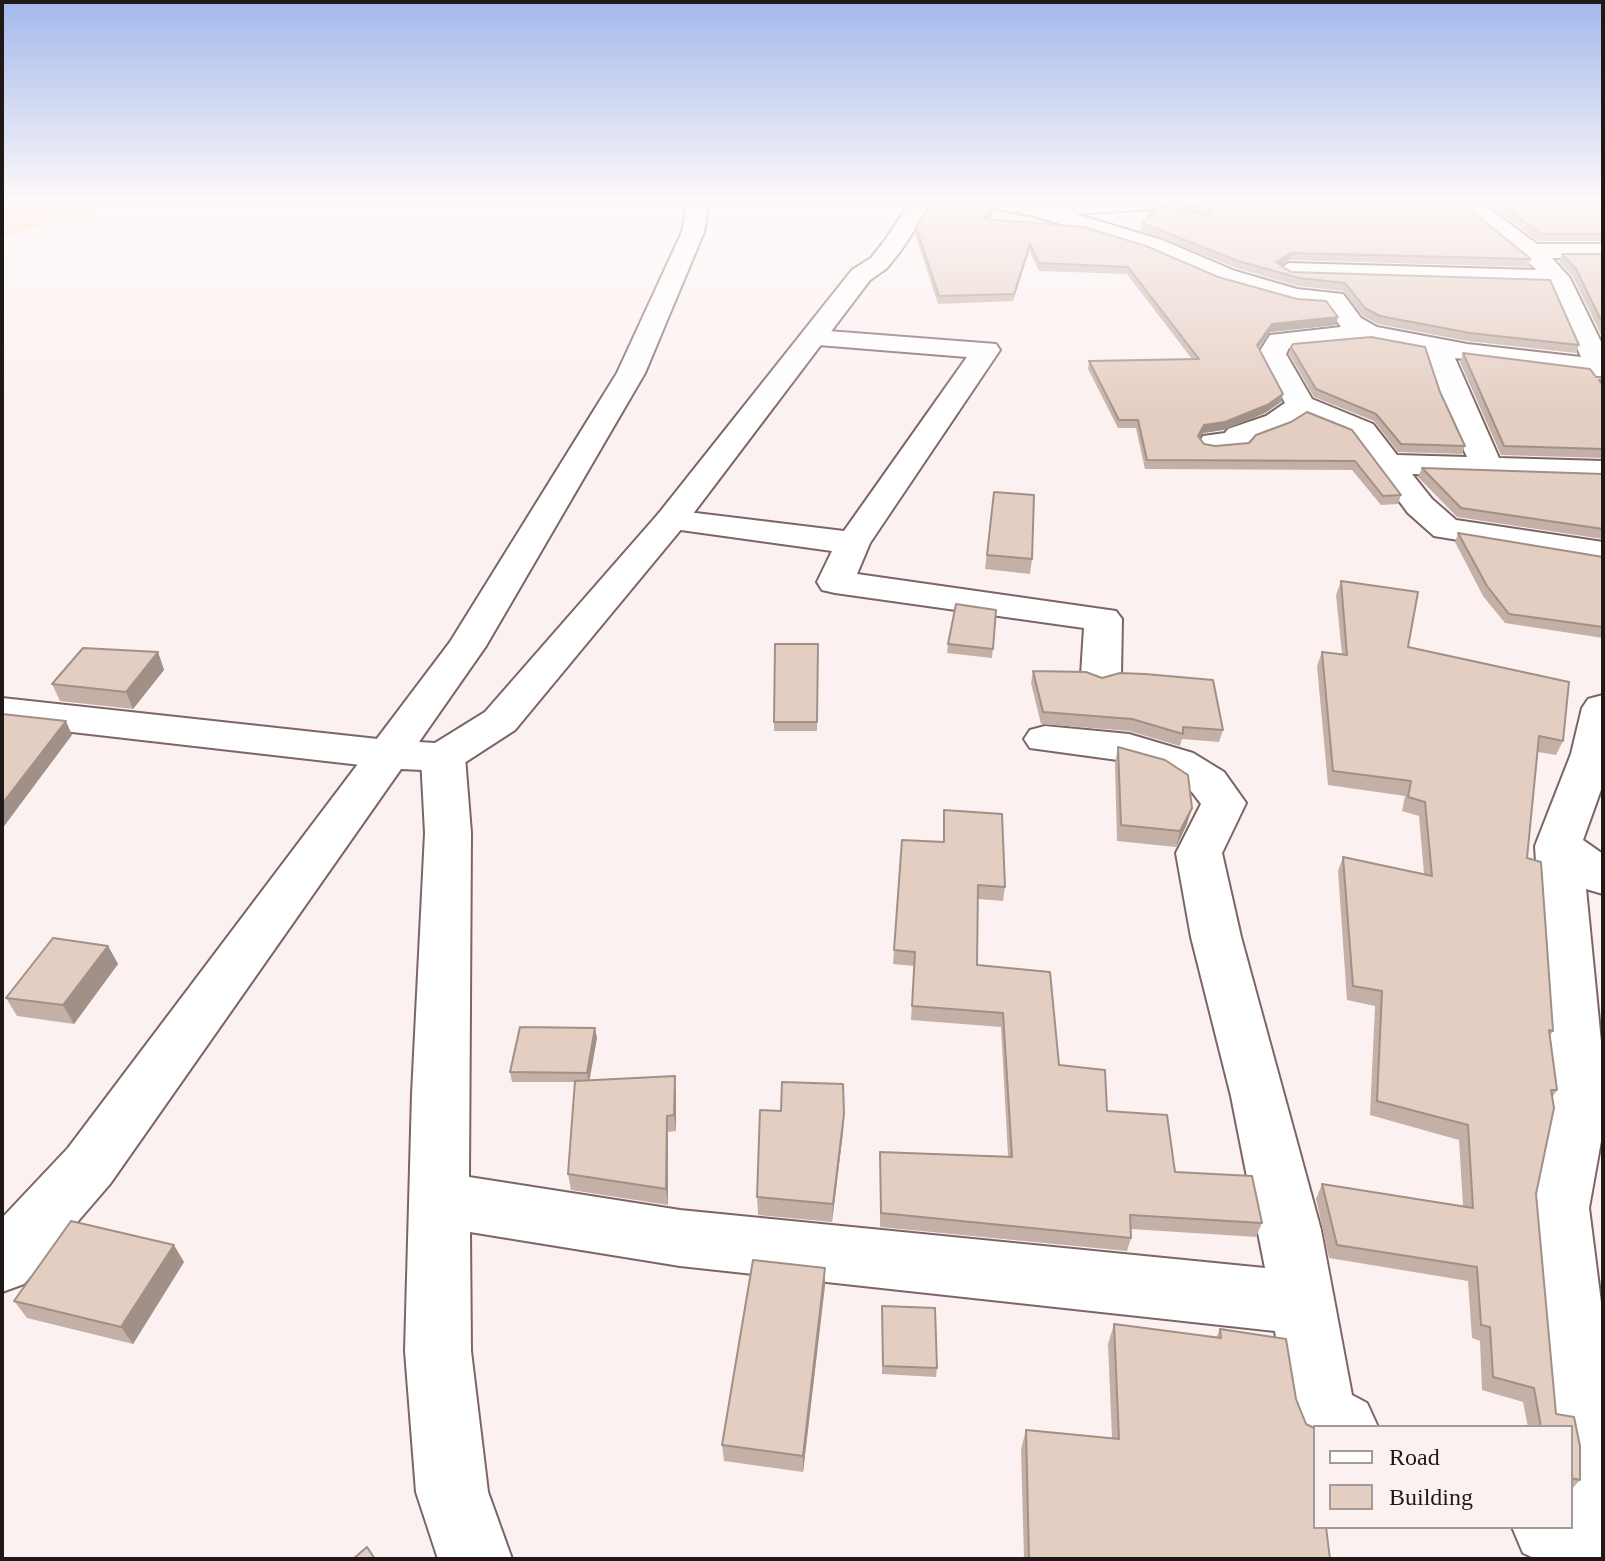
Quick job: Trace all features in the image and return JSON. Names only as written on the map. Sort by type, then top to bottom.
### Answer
[{"type":"street","points":[[2,1263],[89,1166],[415,756],[467,646],[631,373],[675,273]]},
{"type":"street","points":[[2,711],[415,756],[500,721],[671,520],[864,273]]},
{"type":"street","points":[[1218,273],[1296,296],[1334,299],[1352,324],[1369,333]]},
{"type":"street","points":[[1402,273],[1558,278]]},
{"type":"street","points":[[1553,273],[1601,372]]},
{"type":"street","points":[[1601,372],[1369,333],[1280,341],[1272,354],[1301,405],[1362,430],[1420,506],[1446,529],[1603,553]]},
{"type":"street","points":[[815,338],[986,350],[853,543],[835,582],[1103,619],[1101,675]]},
{"type":"street","points":[[1437,346],[1455,398],[1487,466]]},
{"type":"street","points":[[1214,443],[1236,442],[1239,435],[1277,422],[1301,405]]},
{"type":"street","points":[[1388,464],[1603,471]]},
{"type":"street","points":[[671,520],[853,543]]},
{"type":"street","points":[[1573,1425],[1559,1208],[1579,1105],[1581,861],[1592,754],[1603,708]]},
{"type":"street","points":[[1045,739],[1129,748],[1178,763],[1208,782],[1224,803],[1199,853],[1216,937],[1259,1096],[1305,1303],[1322,1417],[1339,1425]]},
{"type":"street","points":[[415,756],[448,833],[438,1351],[452,1492],[475,1559]]},
{"type":"street","points":[[440,1200],[680,1238],[1305,1303]]},
{"type":"street","points":[[1573,1433],[1580,1545]]},
{"type":"building","points":[[931,273],[1021,273],[1014,294],[939,296]]},
{"type":"building","points":[[1133,273],[1208,273],[1297,299],[1326,301],[1338,317],[1272,324],[1257,345],[1283,394],[1267,405],[1225,422],[1204,425],[1198,436],[1204,444],[1215,446],[1249,443],[1256,435],[1291,422],[1307,412],[1352,430],[1401,495],[1383,496],[1355,461],[1147,460],[1138,420],[1119,420],[1089,361],[1199,359]]},
{"type":"building","points":[[1281,273],[1550,280],[1579,345],[1470,333],[1380,316],[1365,308],[1345,283]]},
{"type":"building","points":[[1578,273],[1603,273],[1603,324]]},
{"type":"building","points":[[1371,337],[1425,347],[1440,392],[1465,446],[1401,444],[1376,414],[1316,389],[1291,347],[1293,344]]},
{"type":"building","points":[[1463,353],[1590,369],[1596,377],[1603,377],[1599,380],[1603,386],[1603,449],[1504,446]]},
{"type":"building","points":[[1422,468],[1603,474],[1603,529],[1461,508]]},
{"type":"building","points":[[994,492],[1034,495],[1032,559],[987,555]]},
{"type":"building","points":[[1458,533],[1603,557],[1603,627],[1509,614],[1487,586]]},
{"type":"building","points":[[1341,581],[1418,592],[1408,647],[1569,682],[1563,741],[1539,736],[1527,858],[1541,862],[1553,1031],[1549,1030],[1557,1090],[1551,1090],[1554,1108],[1536,1194],[1556,1414],[1574,1417],[1580,1446],[1580,1480],[1573,1478],[1573,1425],[1541,1425],[1534,1388],[1493,1377],[1490,1327],[1481,1325],[1477,1267],[1337,1245],[1322,1184],[1473,1208],[1468,1125],[1377,1101],[1382,991],[1353,986],[1343,857],[1432,876],[1425,802],[1408,797],[1411,781],[1333,771],[1322,652],[1347,655]]},
{"type":"building","points":[[956,604],[996,610],[993,649],[948,644]]},
{"type":"building","points":[[775,644],[818,644],[817,722],[774,722]]},
{"type":"building","points":[[83,648],[158,652],[126,692],[52,684]]},
{"type":"building","points":[[1033,671],[1086,672],[1102,678],[1120,673],[1213,680],[1223,730],[1183,727],[1183,734],[1132,719],[1043,712]]},
{"type":"building","points":[[2,714],[66,721],[2,804]]},
{"type":"building","points":[[1118,747],[1165,760],[1188,775],[1192,808],[1180,831],[1121,825]]},
{"type":"building","points":[[944,810],[1002,814],[1005,887],[978,885],[977,965],[1050,972],[1059,1065],[1105,1070],[1107,1111],[1167,1115],[1175,1172],[1252,1176],[1262,1223],[1130,1215],[1131,1238],[881,1213],[880,1152],[1012,1157],[1003,1013],[912,1006],[915,952],[894,950],[902,840],[944,842]]},
{"type":"building","points":[[53,938],[108,946],[63,1005],[6,998]]},
{"type":"building","points":[[520,1027],[595,1028],[587,1073],[510,1072]]},
{"type":"building","points":[[675,1076],[674,1115],[667,1116],[666,1189],[568,1174],[575,1081]]},
{"type":"building","points":[[782,1082],[843,1084],[844,1114],[833,1204],[757,1197],[760,1110],[781,1111]]},
{"type":"building","points":[[71,1221],[174,1245],[121,1327],[14,1301]]},
{"type":"building","points":[[753,1260],[825,1268],[803,1456],[722,1445]]},
{"type":"building","points":[[882,1306],[935,1308],[937,1368],[883,1366]]},
{"type":"building","points":[[1114,1324],[1221,1338],[1220,1329],[1286,1339],[1296,1399],[1306,1424],[1313,1428],[1313,1529],[1326,1529],[1330,1559],[1029,1559],[1026,1430],[1119,1439]]},
{"type":"building","points":[[367,1547],[375,1559],[353,1559]]}]
